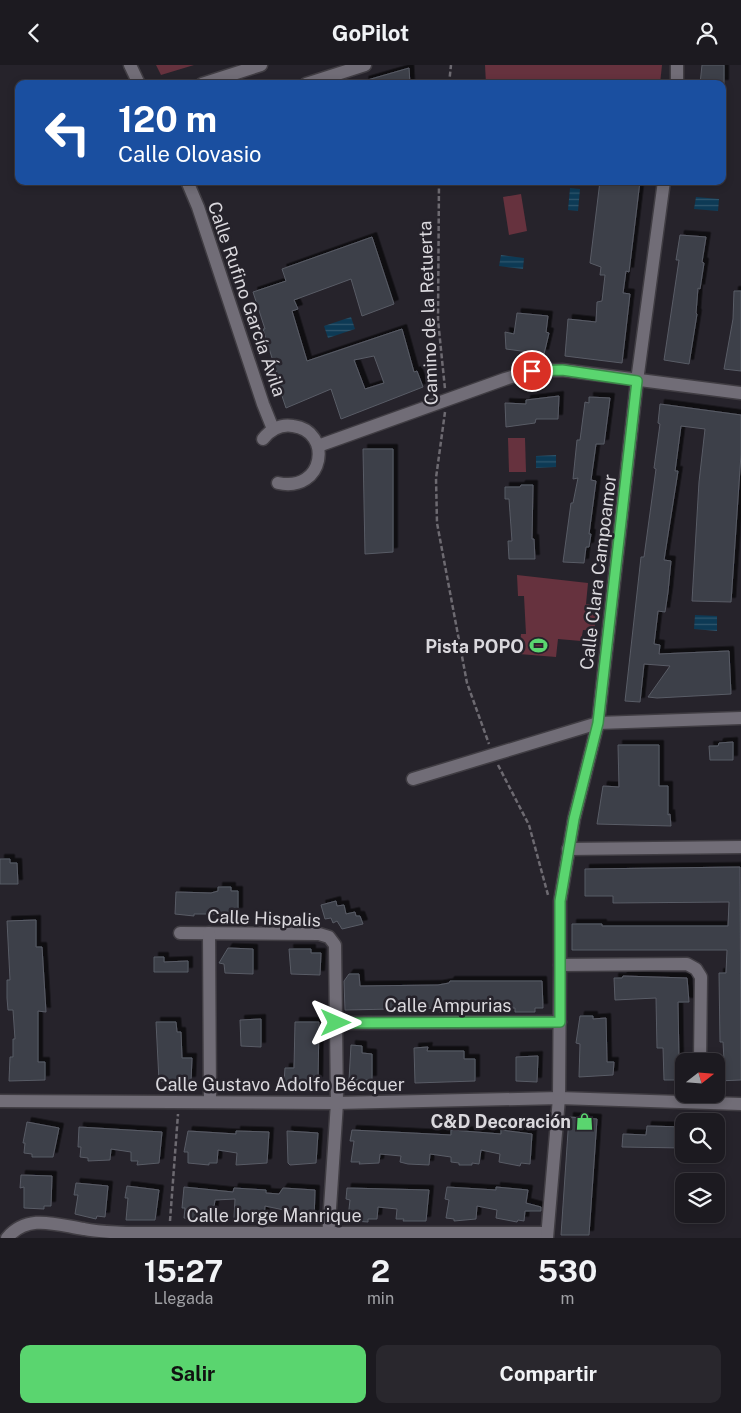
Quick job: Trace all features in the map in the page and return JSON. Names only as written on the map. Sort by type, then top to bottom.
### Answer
[{"type":"street","points":[[130,65],[137,80]]},
{"type":"street","points":[[214,80],[261,65]]},
{"type":"street","points":[[318,80],[364,65]]},
{"type":"street","points":[[677,65],[677,80]]},
{"type":"street","name":"Calle Rufino García Ávila","points":[[189,185],[198,207],[273,429]]},
{"type":"street","name":"Calle Clara Campoamor","points":[[547,1236],[559,1099],[560,901],[568,849],[598,723],[637,381],[663,185]]},
{"type":"street","points":[[318,445],[446,399],[532,371],[562,370],[741,393]]},
{"type":"street","points":[[263,439],[273,429],[286,425],[300,427],[311,434],[318,445],[319,457],[317,468],[310,477],[300,483],[289,485],[278,483]]},
{"type":"street","points":[[413,779],[598,723],[741,718]]},
{"type":"street","points":[[568,849],[741,847]]},
{"type":"street","name":"Calle Hispalis","points":[[180,933],[319,934],[329,937],[336,945],[337,1103],[328,1235]]},
{"type":"street","points":[[209,933],[210,1101]]},
{"type":"street","points":[[560,965],[688,964],[696,969],[701,977],[700,1053]]},
{"type":"street","name":"Calle Ampurias","points":[[336,1023],[560,1022]]},
{"type":"street","name":"Calle Gustavo Adolfo Bécquer","points":[[0,1101],[337,1103],[675,1098]]},
{"type":"street","name":"Calle Gustavo Adolfo Bécquer","points":[[725,1102],[741,1104]]},
{"type":"street","name":"Calle Jorge Manrique","points":[[8,1238],[13,1231],[38,1222],[85,1230],[208,1236],[547,1236]]},
{"type":"path","points":[[449,80],[451,65]]},
{"type":"path","name":"Camino de la Retuerta","points":[[439,185],[438,319],[446,399],[436,478],[437,523],[446,560],[467,683],[493,754],[529,825],[550,898]]},
{"type":"path","points":[[169,1233],[179,1103]]},
{"type":"shaded area","points":[[156,65],[194,65],[161,75]]},
{"type":"shaded area","points":[[485,65],[662,65],[660,80],[486,80]]},
{"type":"shaded area","points":[[521,194],[527,231],[509,235],[503,197]]},
{"type":"shaded area","points":[[508,438],[525,438],[526,472],[509,472]]},
{"type":"shaded area","points":[[517,575],[588,583],[586,604],[598,606],[594,631],[583,630],[581,641],[558,639],[556,657],[519,654],[521,634],[526,634],[524,596],[518,596]]},
{"type":"water","points":[[570,188],[580,189],[578,211],[568,210]]},
{"type":"water","points":[[696,197],[719,199],[718,211],[694,209]]},
{"type":"water","points":[[501,255],[524,258],[523,269],[499,266]]},
{"type":"water","points":[[351,317],[355,329],[328,338],[324,326]]},
{"type":"water","points":[[556,455],[556,467],[536,468],[536,456]]},
{"type":"water","points":[[695,615],[717,616],[717,631],[694,629]]},
{"type":"building","points":[[702,65],[724,65],[724,80],[700,80]]},
{"type":"building","points":[[409,68],[410,80],[367,80]]},
{"type":"building","points":[[600,185],[640,185],[629,272],[626,271],[623,293],[630,294],[622,363],[565,356],[568,319],[596,322],[597,302],[602,301],[605,275],[600,275],[601,267],[590,263]]},
{"type":"building","points":[[680,235],[706,237],[689,364],[664,360],[679,260],[676,260]]},
{"type":"building","points":[[372,237],[394,304],[362,316],[351,279],[294,300],[298,309],[292,311],[307,361],[402,329],[414,372],[417,371],[423,387],[341,419],[331,389],[286,408],[275,375],[277,374],[253,292],[286,281],[282,269]],"holes":[[[374,356],[384,383],[365,389],[354,360]]]},
{"type":"building","points":[[734,291],[741,291],[741,371],[724,369],[733,319]]},
{"type":"building","points":[[517,313],[548,316],[546,332],[549,333],[544,354],[506,349],[505,332],[514,334]]},
{"type":"building","points":[[559,396],[558,419],[536,419],[535,423],[506,427],[505,403],[526,404],[526,400]]},
{"type":"building","points":[[589,397],[610,398],[604,444],[596,444],[591,480],[596,481],[589,547],[586,547],[584,563],[563,562],[571,503],[573,503],[578,478],[573,479],[577,440],[580,440],[585,402],[589,403]]},
{"type":"building","points":[[660,404],[741,415],[741,454],[731,602],[692,601],[699,482],[705,429],[681,426],[675,471],[678,471],[664,560],[671,561],[668,592],[665,612],[658,611],[654,644],[660,645],[659,654],[729,651],[731,694],[648,697],[670,666],[644,664],[640,702],[625,701],[641,557],[644,557],[656,469],[654,468],[660,424],[658,423]]},
{"type":"building","points":[[363,449],[393,449],[393,552],[365,554]]},
{"type":"building","points":[[521,485],[533,485],[532,539],[534,539],[535,559],[509,559],[508,541],[512,541],[509,499],[505,499],[505,487],[520,487]]},
{"type":"building","points":[[733,742],[733,760],[710,760],[709,746]]},
{"type":"building","points":[[618,745],[659,745],[659,786],[668,786],[668,815],[670,814],[671,826],[597,824],[603,786],[619,787]]},
{"type":"building","points":[[0,859],[10,859],[10,863],[17,863],[18,884],[0,884]]},
{"type":"building","points":[[740,867],[741,1080],[725,1081],[725,1053],[723,1042],[720,1042],[719,973],[726,973],[727,950],[572,950],[572,924],[602,924],[602,926],[728,926],[729,902],[613,903],[613,896],[585,896],[585,869]]},
{"type":"building","points":[[218,887],[231,887],[231,891],[238,891],[238,912],[232,912],[232,917],[217,917],[217,914],[194,914],[194,916],[175,914],[176,892],[211,893],[218,891]]},
{"type":"building","points":[[336,901],[337,906],[344,905],[346,914],[355,912],[356,916],[360,916],[363,924],[342,929],[337,921],[333,923],[331,918],[325,919],[321,905]]},
{"type":"building","points":[[36,920],[36,947],[42,947],[46,1012],[38,1011],[38,1062],[45,1062],[45,1080],[9,1081],[10,1057],[13,1057],[13,1039],[15,1039],[13,1010],[8,1010],[7,998],[7,980],[10,980],[7,921]]},
{"type":"building","points":[[228,948],[253,949],[253,974],[225,973],[224,964],[219,963]]},
{"type":"building","points":[[289,949],[311,949],[311,953],[321,953],[320,975],[291,974]]},
{"type":"building","points":[[154,957],[164,957],[164,962],[188,961],[188,972],[154,972]]},
{"type":"building","points":[[349,974],[359,974],[360,986],[438,985],[449,983],[450,981],[542,981],[543,1008],[535,1008],[535,1012],[515,1012],[515,1008],[469,1009],[469,1013],[440,1013],[440,1008],[345,1010],[344,981]]},
{"type":"building","points":[[623,976],[687,978],[689,1002],[678,1002],[679,1053],[675,1053],[675,1080],[664,1080],[663,1048],[657,1048],[656,998],[615,1000],[614,978],[622,978]]},
{"type":"building","points":[[580,1016],[593,1016],[593,1019],[606,1018],[607,1062],[614,1062],[613,1075],[579,1077],[580,1044],[576,1043]]},
{"type":"building","points":[[261,1019],[261,1047],[241,1046],[240,1020]]},
{"type":"building","points":[[156,1022],[176,1022],[177,1032],[181,1032],[182,1058],[192,1058],[191,1081],[159,1081]]},
{"type":"building","points":[[295,1022],[319,1022],[318,1081],[284,1082],[285,1068],[294,1068]]},
{"type":"building","points":[[351,1045],[362,1046],[362,1053],[372,1054],[372,1080],[349,1080]]},
{"type":"building","points":[[428,1047],[427,1051],[464,1051],[464,1059],[475,1059],[475,1081],[415,1083],[414,1048]]},
{"type":"building","points":[[538,1056],[537,1082],[516,1081],[516,1057]]},
{"type":"building","points":[[569,1117],[597,1119],[589,1235],[561,1235]]},
{"type":"building","points":[[27,1122],[59,1128],[53,1157],[32,1157],[32,1154],[24,1153],[25,1143],[23,1143]]},
{"type":"building","points":[[647,1126],[675,1127],[675,1148],[622,1147],[623,1134],[646,1135]]},
{"type":"building","points":[[79,1127],[162,1132],[159,1163],[137,1165],[138,1161],[131,1161],[131,1152],[111,1149],[110,1160],[88,1161],[88,1158],[80,1157],[81,1147],[78,1147]]},
{"type":"building","points":[[352,1130],[451,1135],[451,1130],[501,1134],[501,1130],[532,1134],[530,1164],[521,1163],[520,1166],[499,1162],[500,1154],[481,1150],[479,1164],[472,1163],[472,1165],[459,1165],[459,1163],[451,1162],[451,1157],[430,1154],[429,1165],[408,1164],[400,1162],[401,1156],[380,1154],[379,1163],[359,1164],[360,1162],[351,1162],[354,1141],[350,1141]]},
{"type":"building","points":[[188,1131],[236,1134],[236,1131],[269,1132],[267,1163],[236,1165],[237,1153],[218,1150],[217,1163],[209,1163],[209,1165],[188,1163],[188,1152],[184,1152]]},
{"type":"building","points":[[287,1131],[318,1133],[316,1163],[290,1165],[288,1163]]},
{"type":"building","points":[[21,1175],[52,1176],[51,1206],[44,1206],[44,1209],[24,1208],[24,1187],[20,1188]]},
{"type":"building","points":[[76,1183],[108,1186],[105,1217],[97,1216],[96,1219],[75,1214],[78,1195],[74,1195]]},
{"type":"building","points":[[127,1186],[159,1190],[155,1220],[126,1220],[128,1198],[125,1198]]},
{"type":"building","points":[[184,1187],[233,1192],[234,1188],[266,1190],[266,1193],[279,1194],[283,1188],[315,1190],[314,1222],[291,1223],[291,1220],[284,1220],[284,1210],[265,1206],[264,1220],[241,1221],[241,1219],[234,1218],[235,1199],[215,1200],[212,1221],[191,1221],[191,1219],[184,1218],[185,1208],[182,1208]]},
{"type":"building","points":[[447,1187],[496,1190],[496,1187],[528,1190],[526,1203],[541,1207],[541,1211],[525,1211],[524,1221],[518,1220],[517,1222],[496,1218],[497,1210],[477,1206],[476,1219],[454,1221],[454,1219],[446,1218],[449,1200],[445,1199]]},
{"type":"building","points":[[347,1188],[429,1190],[426,1221],[403,1221],[404,1219],[396,1219],[397,1209],[378,1207],[377,1219],[368,1219],[368,1222],[355,1221],[354,1218],[348,1218],[350,1200],[346,1199]]},
{"type":"place","name":"Pista POPO","points":[[538,646]]},
{"type":"place","name":"C&D Decoración","points":[[585,1121]]},
{"type":"route","points":[[336,1023],[560,1022],[560,901],[574,819],[593,751],[598,723],[637,381],[562,370],[532,371]]}]
